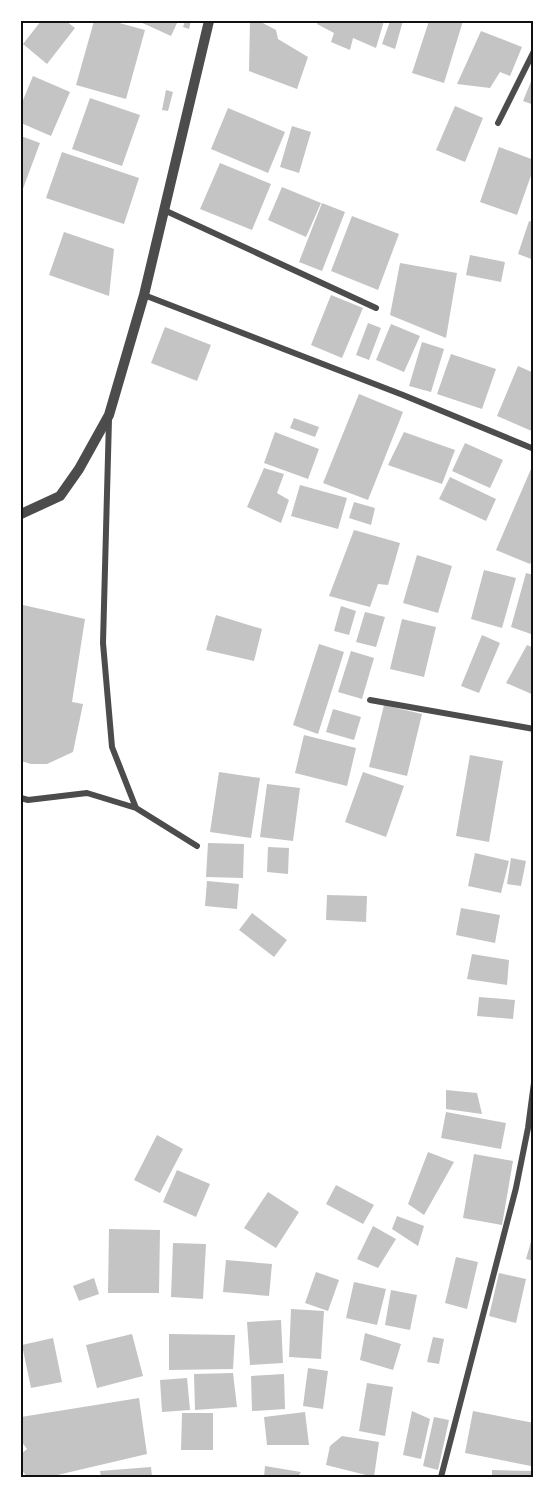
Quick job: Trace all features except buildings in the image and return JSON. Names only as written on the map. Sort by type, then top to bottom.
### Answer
[{"type":"street","points":[[21,514],[60,496],[80,469],[110,415],[144,295],[209,21]]},
{"type":"street","points":[[498,123],[534,51]]},
{"type":"street","points":[[164,210],[376,308]]},
{"type":"street","points":[[144,295],[403,395],[534,449]]},
{"type":"street","points":[[110,415],[103,643],[112,747],[136,808]]},
{"type":"street","points":[[370,700],[534,729]]},
{"type":"street","points":[[21,798],[28,800],[87,793],[136,808],[197,846]]},
{"type":"street","points":[[441,1477],[516,1188],[534,1083]]}]
